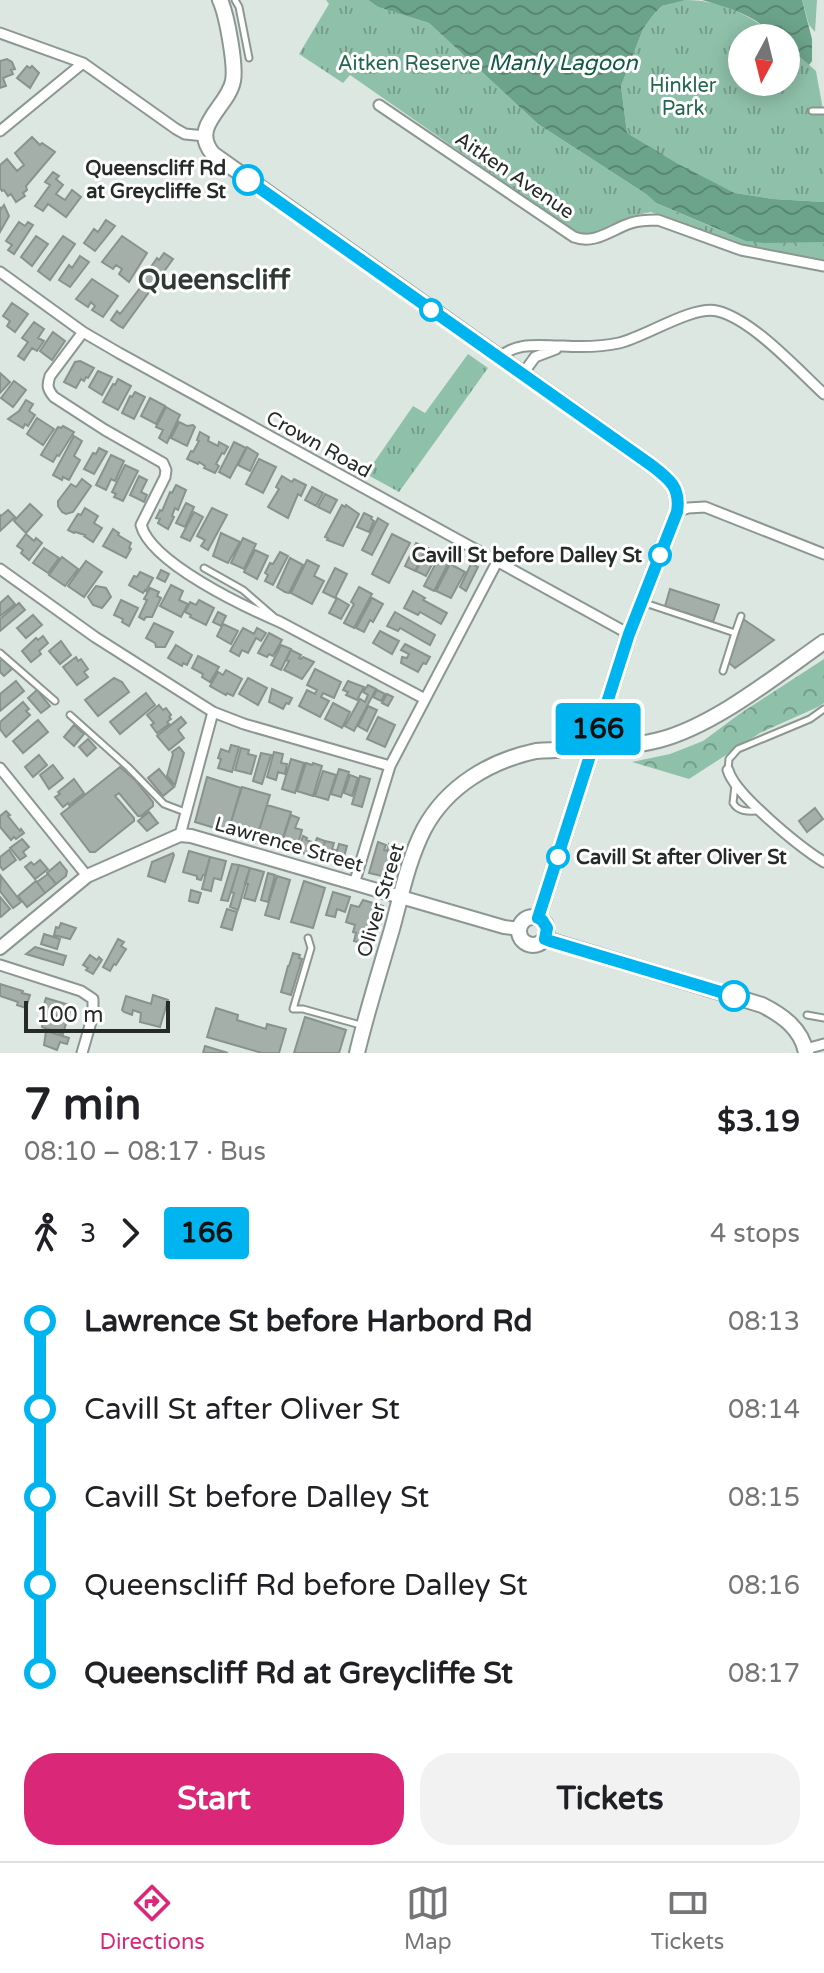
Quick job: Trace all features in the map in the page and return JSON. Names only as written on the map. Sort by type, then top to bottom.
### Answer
[{"type":"main road","points":[[220,0],[226,17],[233,79],[229,91],[209,121],[205,136],[207,148],[218,159],[664,475],[678,495],[677,512],[629,634],[538,918]]},
{"type":"main road","name":"Oliver Street","points":[[358,1053],[409,867],[424,829],[460,786],[490,766],[521,754],[652,742],[689,730],[749,694],[824,642]]},
{"type":"main road","points":[[538,918],[547,928],[545,939],[537,944],[526,942],[521,937],[520,929],[523,921],[538,918]]},
{"type":"main road","points":[[545,939],[762,1005],[779,1013],[792,1025],[804,1042],[806,1051]]},
{"type":"street","points":[[0,33],[83,63],[176,129],[185,134],[205,136]]},
{"type":"street","points":[[0,131],[83,63]]},
{"type":"street","name":"Aitken Avenue","points":[[379,105],[584,241],[629,224],[658,220],[741,250],[824,266]]},
{"type":"street","name":"Crown Road","points":[[0,272],[83,332],[119,353],[629,634]]},
{"type":"street","points":[[499,358],[518,346],[621,343],[700,311],[717,311],[743,322],[824,394]]},
{"type":"street","points":[[83,332],[50,376],[47,384],[49,391],[105,430],[163,463],[165,477],[141,525],[143,534],[166,559],[257,612],[425,699]]},
{"type":"street","points":[[522,375],[535,357],[563,346]]},
{"type":"street","points":[[677,512],[705,507],[824,554]]},
{"type":"street","points":[[354,884],[390,766],[497,562]]},
{"type":"street","points":[[0,569],[95,637],[213,712],[244,724],[390,766]]},
{"type":"street","points":[[0,948],[87,876],[183,835],[185,812],[213,712]]},
{"type":"street","points":[[0,768],[87,876]]},
{"type":"street","points":[[728,770],[735,785],[761,811],[824,862]]},
{"type":"street","name":"Lawrence Street","points":[[183,835],[520,929]]},
{"type":"street","points":[[0,965],[81,991],[93,999],[93,1015],[82,1053]]},
{"type":"street","points":[[806,1051],[824,1044]]},
{"type":"lane","points":[[235,0],[249,58]]},
{"type":"lane","points":[[812,111],[824,111]]},
{"type":"lane","points":[[204,568],[243,590],[280,622]]},
{"type":"lane","points":[[641,601],[735,633]]},
{"type":"lane","points":[[723,671],[741,616]]},
{"type":"lane","points":[[0,653],[55,701]]},
{"type":"lane","points":[[728,770],[729,759],[738,749],[810,719],[824,709]]},
{"type":"lane","points":[[70,715],[164,804],[185,812]]},
{"type":"lane","points":[[735,785],[733,803],[736,808],[761,811]]},
{"type":"lane","points":[[308,938],[311,948],[293,1009],[364,1026]]},
{"type":"lane","points":[[807,1015],[824,1018]]},
{"type":"green space","name":"Aitken Reserve","points":[[326,0],[368,0],[378,7],[429,23],[538,124],[656,203],[752,242],[752,249],[731,244],[651,212],[581,236],[350,75],[343,83],[299,54],[329,4]]},
{"type":"green space","name":"Hinkler Park","points":[[686,0],[711,3],[759,24],[728,24],[728,96],[800,96],[800,57],[816,71],[824,115],[824,202],[735,193],[678,165],[627,133],[621,86],[643,29],[662,6]]},
{"type":"green space","points":[[802,0],[817,0],[815,32],[809,25]]},
{"type":"green space","points":[[752,242],[824,242],[824,261],[752,249]]},
{"type":"green space","points":[[468,354],[488,368],[399,492],[366,474],[413,406],[425,413]]},
{"type":"green space","points":[[824,659],[824,703],[760,733],[689,779],[632,762],[670,754],[703,741]]},
{"type":"water","name":"Manly Lagoon","points":[[368,0],[686,0],[662,6],[643,29],[621,86],[627,133],[735,193],[824,202],[824,242],[746,241],[656,203],[538,124],[429,23],[378,7]]},
{"type":"water","points":[[702,0],[802,0],[812,39],[812,61],[809,65],[800,57],[800,24],[760,24],[734,10]]},
{"type":"building","points":[[7,59],[15,69],[11,70],[13,74],[3,78],[6,86],[0,88],[0,61]]},
{"type":"building","points":[[27,66],[32,66],[39,73],[30,88],[17,78]]},
{"type":"building","points":[[32,137],[55,152],[26,186],[25,196],[16,202],[11,194],[8,196],[0,188],[0,165],[7,159],[17,171],[24,165],[15,153]]},
{"type":"building","points":[[53,172],[63,185],[56,194],[65,200],[72,190],[81,197],[66,217],[48,204],[43,211],[35,206],[50,185],[45,182]]},
{"type":"building","points":[[4,205],[9,216],[0,232],[0,207]]},
{"type":"building","points":[[106,220],[115,226],[95,251],[84,243],[94,229],[98,232]]},
{"type":"building","points":[[19,222],[25,226],[28,222],[33,225],[14,254],[8,250],[12,245],[6,241]]},
{"type":"building","points":[[36,236],[48,244],[32,266],[21,257]]},
{"type":"building","points":[[63,236],[75,244],[50,280],[38,271]]},
{"type":"building","points":[[122,236],[147,253],[129,282],[119,274],[122,269],[116,265],[113,269],[102,262]]},
{"type":"building","points":[[164,253],[173,259],[123,328],[119,326],[111,320],[117,311],[120,314],[157,258],[159,260]]},
{"type":"building","points":[[80,256],[89,262],[70,287],[59,280]]},
{"type":"building","points":[[92,279],[118,296],[103,317],[92,310],[95,306],[91,302],[88,307],[76,299]]},
{"type":"building","points":[[12,303],[28,314],[15,332],[7,326],[10,321],[3,316]]},
{"type":"building","points":[[34,322],[44,329],[38,338],[44,341],[37,351],[32,348],[24,360],[18,356],[28,342],[22,338]]},
{"type":"building","points":[[53,332],[65,341],[52,360],[40,351]]},
{"type":"building","points":[[80,361],[94,368],[76,388],[64,382],[75,362]]},
{"type":"building","points":[[98,371],[112,377],[102,395],[89,387]]},
{"type":"building","points":[[0,373],[10,382],[0,393]]},
{"type":"building","points":[[118,379],[131,386],[118,410],[103,402]]},
{"type":"building","points":[[14,381],[26,390],[13,407],[1,398]]},
{"type":"building","points":[[135,392],[145,397],[134,419],[122,413]]},
{"type":"building","points":[[150,398],[165,406],[156,424],[141,416]]},
{"type":"building","points":[[26,400],[33,404],[29,411],[35,415],[23,428],[8,419],[19,411]]},
{"type":"building","points":[[166,407],[180,415],[167,443],[159,438],[163,430],[156,427]]},
{"type":"building","points":[[37,418],[54,429],[43,445],[27,434]]},
{"type":"building","points":[[179,422],[195,427],[187,446],[171,438]]},
{"type":"building","points":[[63,426],[74,432],[53,462],[41,455],[58,427]]},
{"type":"building","points":[[200,432],[209,437],[208,441],[228,447],[216,464],[219,466],[215,473],[199,462],[187,459],[199,441]]},
{"type":"building","points":[[74,436],[82,441],[74,456],[80,460],[69,480],[63,477],[62,480],[53,475]]},
{"type":"building","points":[[234,442],[246,448],[230,478],[219,472]]},
{"type":"building","points":[[247,447],[258,454],[250,471],[238,465]]},
{"type":"building","points":[[99,448],[107,452],[94,474],[84,469]]},
{"type":"building","points":[[111,455],[124,461],[115,481],[111,479],[106,490],[96,485]]},
{"type":"building","points":[[259,459],[276,467],[263,493],[246,484]]},
{"type":"building","points":[[125,465],[138,471],[123,501],[114,497],[116,494],[112,492]]},
{"type":"building","points":[[139,476],[147,480],[141,492],[147,495],[144,502],[130,495]]},
{"type":"building","points":[[282,476],[306,485],[301,496],[298,494],[288,518],[268,507],[279,489],[276,487]]},
{"type":"building","points":[[82,479],[91,486],[73,512],[62,512],[58,501],[71,484],[76,487]]},
{"type":"building","points":[[176,485],[186,490],[178,510],[175,508],[168,529],[156,518]]},
{"type":"building","points":[[312,487],[323,493],[316,506],[305,500]]},
{"type":"building","points":[[325,494],[337,500],[330,513],[318,507]]},
{"type":"building","points":[[186,503],[194,507],[185,527],[176,523]]},
{"type":"building","points":[[30,504],[42,515],[26,533],[14,521]]},
{"type":"building","points":[[342,505],[359,514],[343,546],[325,537]]},
{"type":"building","points":[[85,508],[98,516],[94,523],[102,528],[93,542],[85,535],[68,530]]},
{"type":"building","points":[[212,508],[227,515],[208,550],[201,546],[205,540],[197,536]]},
{"type":"building","points":[[8,510],[15,517],[0,531],[0,515]]},
{"type":"building","points":[[194,512],[203,517],[190,541],[181,537]]},
{"type":"building","points":[[364,513],[374,521],[369,532],[357,527]]},
{"type":"building","points":[[378,518],[388,524],[372,555],[362,550]]},
{"type":"building","points":[[113,529],[131,543],[126,558],[103,546]]},
{"type":"building","points":[[221,533],[240,542],[228,563],[213,556]]},
{"type":"building","points":[[26,534],[42,543],[29,560],[17,546]]},
{"type":"building","points":[[392,534],[410,543],[389,583],[372,574]]},
{"type":"building","points":[[243,538],[256,544],[244,569],[231,563]]},
{"type":"building","points":[[416,543],[426,548],[415,571],[405,566]]},
{"type":"building","points":[[44,548],[59,558],[48,573],[33,563]]},
{"type":"building","points":[[428,548],[438,553],[426,576],[416,571]]},
{"type":"building","points":[[255,550],[268,556],[257,579],[244,572]]},
{"type":"building","points":[[280,552],[288,556],[273,585],[265,581],[268,575],[265,573]]},
{"type":"building","points":[[440,555],[450,560],[434,591],[424,586]]},
{"type":"building","points":[[62,557],[78,569],[65,586],[49,575]]},
{"type":"building","points":[[290,558],[303,565],[289,593],[277,587]]},
{"type":"building","points":[[307,560],[319,566],[314,576],[324,581],[312,604],[291,593]]},
{"type":"building","points":[[86,561],[102,572],[84,597],[68,586]]},
{"type":"building","points":[[450,564],[465,572],[451,598],[436,591]]},
{"type":"building","points":[[471,564],[478,567],[466,591],[460,587]]},
{"type":"building","points":[[335,568],[347,574],[335,598],[323,592]]},
{"type":"building","points":[[161,570],[169,574],[165,582],[157,578]]},
{"type":"building","points":[[140,572],[153,578],[143,593],[129,585]]},
{"type":"building","points":[[171,585],[183,591],[179,600],[188,604],[181,617],[160,606]]},
{"type":"building","points":[[96,586],[106,588],[111,597],[102,608],[93,605],[88,597]]},
{"type":"building","points":[[359,587],[372,594],[354,628],[344,623]]},
{"type":"building","points":[[150,588],[159,592],[157,596],[161,598],[152,617],[144,620],[139,617]]},
{"type":"building","points":[[670,589],[719,605],[713,622],[665,606]]},
{"type":"building","points":[[413,591],[447,613],[441,624],[420,612],[418,615],[404,608]]},
{"type":"building","points":[[8,596],[15,604],[0,616],[0,603]]},
{"type":"building","points":[[337,598],[349,605],[341,619],[329,613]]},
{"type":"building","points":[[372,598],[383,604],[364,632],[356,628]]},
{"type":"building","points":[[121,600],[138,608],[129,626],[114,615]]},
{"type":"building","points":[[199,600],[214,608],[206,625],[185,612],[190,602],[196,605]]},
{"type":"building","points":[[19,603],[25,610],[0,631],[0,619]]},
{"type":"building","points":[[218,612],[226,616],[221,626],[213,622]]},
{"type":"building","points":[[395,612],[435,635],[430,645],[400,628],[398,631],[387,626]]},
{"type":"building","points":[[33,615],[42,625],[26,638],[17,628]]},
{"type":"building","points":[[743,619],[774,640],[735,668],[729,663]]},
{"type":"building","points":[[154,623],[173,632],[165,647],[156,647],[146,638]]},
{"type":"building","points":[[223,624],[238,631],[231,644],[217,636]]},
{"type":"building","points":[[243,628],[254,634],[257,628],[266,633],[261,641],[256,638],[248,653],[242,650],[239,656],[230,651]]},
{"type":"building","points":[[380,631],[399,641],[392,654],[373,643]]},
{"type":"building","points":[[269,633],[282,640],[273,656],[269,654],[267,657],[258,653]]},
{"type":"building","points":[[43,636],[48,643],[31,662],[22,651],[36,638],[38,640]]},
{"type":"building","points":[[61,641],[71,655],[60,664],[49,651]]},
{"type":"building","points":[[405,644],[430,657],[418,672],[401,663],[402,657],[407,658],[409,654],[401,650]]},
{"type":"building","points":[[176,645],[192,655],[187,665],[183,663],[182,666],[168,658]]},
{"type":"building","points":[[281,645],[291,649],[281,670],[271,665]]},
{"type":"building","points":[[291,650],[301,655],[299,658],[314,662],[302,679],[284,670]]},
{"type":"building","points":[[198,656],[219,667],[210,682],[192,668]]},
{"type":"building","points":[[76,657],[88,669],[84,672],[88,677],[77,685],[63,667]]},
{"type":"building","points":[[3,659],[12,669],[4,676],[0,672],[0,661]]},
{"type":"building","points":[[315,669],[341,682],[334,698],[323,693],[321,697],[329,701],[320,717],[299,706],[307,690],[315,694],[317,690],[307,685]]},
{"type":"building","points":[[226,670],[242,679],[233,696],[210,686],[218,672],[223,675]]},
{"type":"building","points":[[114,678],[122,682],[129,692],[98,716],[85,700]]},
{"type":"building","points":[[248,678],[267,688],[258,705],[239,694]]},
{"type":"building","points":[[16,681],[24,691],[0,711],[0,694]]},
{"type":"building","points":[[348,681],[364,687],[357,700],[343,690]]},
{"type":"building","points":[[368,685],[376,689],[354,731],[345,726],[360,699],[365,702],[368,695],[363,692]]},
{"type":"building","points":[[272,689],[292,698],[283,709],[269,702]]},
{"type":"building","points":[[37,690],[50,706],[41,713],[28,698]]},
{"type":"building","points":[[377,690],[385,694],[381,701],[373,697]]},
{"type":"building","points":[[146,693],[155,705],[120,734],[110,722]]},
{"type":"building","points":[[387,694],[393,697],[388,706],[382,703]]},
{"type":"building","points":[[23,702],[30,715],[6,737],[0,729],[0,722]]},
{"type":"building","points":[[333,703],[350,712],[342,728],[325,719]]},
{"type":"building","points":[[159,705],[163,710],[166,708],[171,719],[157,733],[147,715]]},
{"type":"building","points":[[368,706],[377,710],[367,731],[358,726]]},
{"type":"building","points":[[181,717],[186,723],[178,730],[184,738],[169,750],[157,736]]},
{"type":"building","points":[[378,717],[395,725],[385,747],[367,739]]},
{"type":"building","points":[[38,720],[48,732],[23,753],[13,741]]},
{"type":"building","points":[[74,725],[84,734],[74,746],[64,737]]},
{"type":"building","points":[[88,739],[96,748],[87,756],[79,747]]},
{"type":"building","points":[[231,745],[239,747],[232,772],[218,768],[221,749],[229,752]]},
{"type":"building","points":[[179,747],[184,753],[175,785],[167,776],[172,752]]},
{"type":"building","points":[[241,748],[256,756],[251,774],[235,770]]},
{"type":"building","points":[[274,752],[283,754],[281,763],[287,764],[285,774],[278,772],[276,780],[267,777]]},
{"type":"building","points":[[261,753],[271,755],[262,784],[253,781]]},
{"type":"building","points":[[39,755],[47,765],[33,777],[25,767]]},
{"type":"building","points":[[291,759],[304,763],[295,793],[282,789]]},
{"type":"building","points":[[306,763],[322,766],[313,796],[297,791]]},
{"type":"building","points":[[53,765],[63,778],[49,789],[40,775]]},
{"type":"building","points":[[120,767],[136,781],[153,806],[138,816],[119,793],[115,796],[134,821],[95,852],[90,852],[61,814]]},
{"type":"building","points":[[159,769],[174,787],[163,796],[148,778]]},
{"type":"building","points":[[339,769],[349,772],[341,797],[331,794]]},
{"type":"building","points":[[323,771],[336,775],[328,800],[315,796]]},
{"type":"building","points":[[350,775],[358,778],[352,796],[344,793]]},
{"type":"building","points":[[360,776],[370,779],[362,807],[352,804]]},
{"type":"building","points":[[207,777],[241,788],[228,832],[195,822]]},
{"type":"building","points":[[74,779],[84,793],[63,807],[55,797]]},
{"type":"building","points":[[242,787],[270,795],[256,840],[228,832]]},
{"type":"building","points":[[267,805],[291,812],[280,847],[256,840]]},
{"type":"building","points":[[815,808],[823,819],[807,832],[799,821]]},
{"type":"building","points":[[6,811],[24,833],[16,839],[11,840],[0,827],[0,816]]},
{"type":"building","points":[[149,812],[158,823],[147,831],[138,821]]},
{"type":"building","points":[[291,815],[299,818],[295,828],[302,830],[296,851],[280,847]]},
{"type":"building","points":[[303,836],[315,843],[317,838],[325,841],[320,858],[298,852]]},
{"type":"building","points":[[22,839],[29,847],[23,852],[26,856],[20,860],[10,848]]},
{"type":"building","points":[[325,841],[334,843],[332,849],[337,851],[339,844],[347,846],[342,864],[320,858]]},
{"type":"building","points":[[378,842],[386,845],[384,850],[387,851],[389,844],[399,846],[390,875],[386,877],[369,873]]},
{"type":"building","points":[[9,850],[16,860],[3,870],[0,857]]},
{"type":"building","points":[[189,851],[210,857],[201,880],[183,872]]},
{"type":"building","points":[[173,853],[165,882],[148,876],[152,862]]},
{"type":"building","points":[[210,857],[226,861],[221,880],[214,878],[211,891],[202,889]]},
{"type":"building","points":[[40,860],[48,869],[35,879],[25,867]]},
{"type":"building","points":[[60,862],[67,871],[66,876],[56,884],[47,873]]},
{"type":"building","points":[[232,864],[239,865],[228,901],[221,900]]},
{"type":"building","points":[[239,865],[250,868],[238,910],[230,907]]},
{"type":"building","points":[[250,868],[264,872],[255,901],[244,898]]},
{"type":"building","points":[[268,873],[275,875],[268,902],[261,900]]},
{"type":"building","points":[[48,874],[56,884],[45,893],[37,882]]},
{"type":"building","points":[[1,876],[21,902],[13,908],[0,891]]},
{"type":"building","points":[[277,876],[290,880],[279,919],[265,915]]},
{"type":"building","points":[[36,881],[45,893],[27,907],[18,896]]},
{"type":"building","points":[[304,881],[325,888],[313,928],[291,922]]},
{"type":"building","points":[[191,890],[201,893],[198,903],[189,901]]},
{"type":"building","points":[[333,892],[350,897],[345,912],[337,909],[335,917],[326,915]]},
{"type":"building","points":[[0,897],[10,909],[1,917],[0,916]]},
{"type":"building","points":[[363,900],[383,906],[368,945],[354,941],[355,925],[346,922],[351,905],[359,907]]},
{"type":"building","points":[[227,909],[237,912],[232,930],[221,927]]},
{"type":"building","points":[[61,923],[76,928],[70,939],[54,935]]},
{"type":"building","points":[[44,934],[60,939],[57,949],[41,944]]},
{"type":"building","points":[[118,939],[124,942],[121,946],[126,949],[110,971],[103,967]]},
{"type":"building","points":[[35,947],[66,956],[63,965],[26,954]]},
{"type":"building","points":[[293,953],[302,959],[291,995],[281,992]]},
{"type":"building","points":[[90,955],[102,960],[93,974],[83,965]]},
{"type":"building","points":[[0,984],[30,995],[26,1008],[0,996]]},
{"type":"building","points":[[153,995],[168,1000],[160,1027],[140,1022],[141,1013],[133,1010],[132,1015],[122,1010],[126,996],[151,1004]]},
{"type":"building","points":[[46,998],[69,1005],[68,1019],[42,1011]]},
{"type":"building","points":[[216,1008],[238,1015],[237,1020],[266,1029],[267,1024],[286,1029],[279,1053],[262,1053],[207,1037]]},
{"type":"building","points":[[43,1013],[67,1020],[63,1034],[42,1027]]},
{"type":"building","points":[[305,1017],[346,1030],[339,1053],[294,1053]]},
{"type":"building","points":[[46,1031],[69,1038],[67,1044],[60,1042],[57,1050],[44,1045]]},
{"type":"building","points":[[205,1046],[228,1053],[203,1053]]},
{"type":"bus line","name":"166","points":[[248,180],[651,465],[672,483],[678,495],[677,512],[629,634],[538,918],[547,928],[545,939],[550,941],[734,996]]},
{"type":"place","name":"Queenscliff Rd at Greycliffe St","points":[[248,180]]},
{"type":"place","name":"Cavill St before Dalley St","points":[[660,555]]},
{"type":"place","name":"Cavill St after Oliver St","points":[[558,857]]},
{"type":"district","name":"Queenscliff","points":[[214,279]]}]
